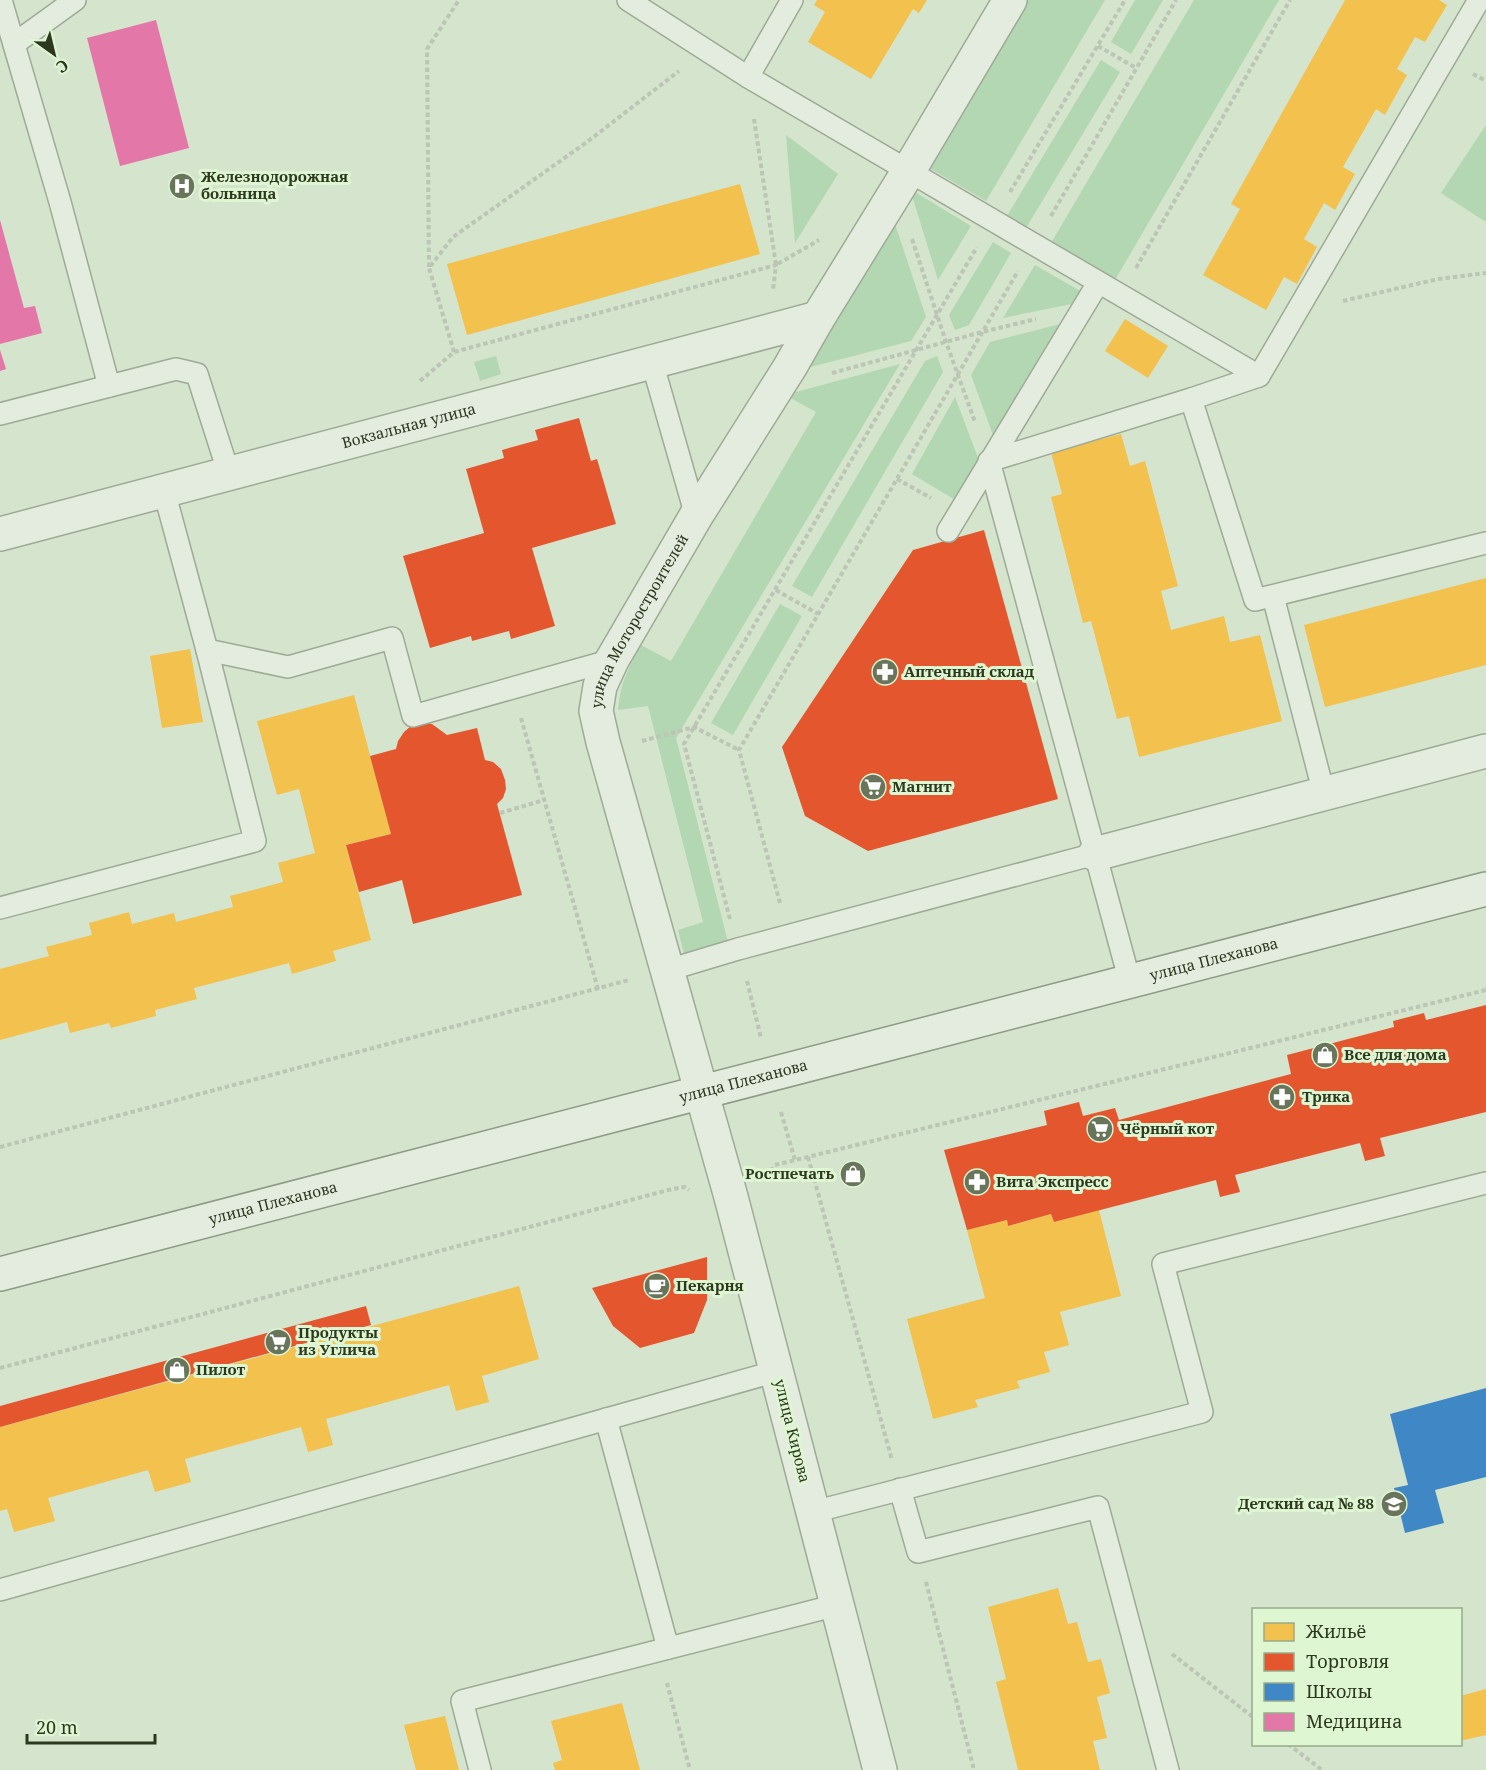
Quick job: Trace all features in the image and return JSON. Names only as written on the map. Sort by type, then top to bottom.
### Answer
[{"type":"street","name":"улица Моторостроителей","points":[[703,1092],[606,751],[596,711],[600,686],[612,660],[696,516],[902,182],[1010,0]]},
{"type":"street","name":"Вокзальная улица","points":[[0,534],[818,318]]},
{"type":"street","points":[[1095,854],[1486,751]]},
{"type":"street","name":"улица Плеханова","points":[[0,1274],[1486,889]]},
{"type":"street","name":"улица Кирова","points":[[703,1092],[880,1770]]},
{"type":"lane","points":[[14,44],[75,0]]},
{"type":"lane","points":[[628,0],[748,77],[902,182],[992,221],[1259,376]]},
{"type":"lane","points":[[748,77],[792,0]]},
{"type":"lane","points":[[989,461],[1259,376],[1479,0]]},
{"type":"lane","points":[[1,4],[60,202],[110,386]]},
{"type":"lane","points":[[948,531],[1098,283]]},
{"type":"lane","points":[[652,362],[696,516]]},
{"type":"lane","points":[[0,414],[176,369],[197,374],[229,474]]},
{"type":"lane","points":[[1191,399],[1255,600],[1486,543]]},
{"type":"lane","points":[[989,461],[1130,982]]},
{"type":"lane","points":[[0,908],[255,842],[164,491]]},
{"type":"lane","points":[[1273,596],[1324,794]]},
{"type":"lane","points":[[207,650],[288,667],[392,638],[413,716],[612,660]]},
{"type":"lane","points":[[668,970],[738,949],[1095,854]]},
{"type":"lane","points":[[813,1512],[1202,1412],[1163,1264],[1486,1184]]},
{"type":"lane","points":[[0,1590],[777,1371]]},
{"type":"lane","points":[[606,1419],[663,1649]]},
{"type":"lane","points":[[900,1489],[918,1552],[1098,1507],[1168,1770]]},
{"type":"lane","points":[[480,1770],[462,1701],[837,1605]]},
{"type":"path","points":[[454,352],[429,268],[428,49],[459,0]]},
{"type":"path","points":[[738,949],[684,744],[1125,0]]},
{"type":"path","points":[[789,936],[739,750],[1176,0]]},
{"type":"path","points":[[1120,294],[1290,0]]},
{"type":"path","points":[[1098,46],[1136,68]]},
{"type":"path","points":[[429,268],[453,237],[587,142],[707,50]]},
{"type":"path","points":[[748,77],[776,265],[768,331]]},
{"type":"path","points":[[902,182],[937,315],[989,461]]},
{"type":"path","points":[[420,381],[454,352],[776,265],[822,238]]},
{"type":"path","points":[[1298,311],[1438,279],[1486,273]]},
{"type":"path","points":[[776,388],[982,332],[1083,309]]},
{"type":"path","points":[[776,590],[818,614]]},
{"type":"path","points":[[512,688],[598,989]]},
{"type":"path","points":[[606,751],[694,727],[739,750]]},
{"type":"path","points":[[500,813],[544,800]]},
{"type":"path","points":[[0,1147],[668,970]]},
{"type":"path","points":[[0,1368],[672,1189],[685,1187],[695,1194],[701,1203],[763,1190],[765,1177],[775,1165],[1486,990]]},
{"type":"path","points":[[808,1157],[900,1489]]},
{"type":"path","points":[[918,1552],[974,1770]]},
{"type":"path","points":[[1128,1619],[1252,1716]]},
{"type":"path","points":[[663,1649],[690,1770]]},
{"type":"path","points":[[1291,1746],[1322,1770]]},
{"type":"green space","points":[[1022,0],[1105,0],[986,201],[924,165]]},
{"type":"green space","points":[[1135,0],[1163,0],[1131,54],[1111,42]]},
{"type":"green space","points":[[1194,0],[1279,0],[1115,280],[1051,243]]},
{"type":"green space","points":[[1101,60],[1120,72],[1026,228],[1007,216]]},
{"type":"green space","points":[[1486,125],[1486,222],[1441,193]]},
{"type":"green space","points":[[786,135],[838,174],[795,243]]},
{"type":"green space","points":[[910,189],[971,226],[938,280]]},
{"type":"green space","points":[[895,224],[926,317],[911,341],[803,369]]},
{"type":"green space","points":[[993,242],[1011,253],[969,325],[955,330],[949,315]]},
{"type":"green space","points":[[1035,265],[1082,292],[1076,303],[1003,318]]},
{"type":"green space","points":[[1064,323],[994,438],[971,375],[990,342]]},
{"type":"green space","points":[[496,356],[501,374],[480,381],[474,362]]},
{"type":"green space","points":[[937,356],[943,372],[812,597],[792,586],[925,361]]},
{"type":"green space","points":[[900,364],[676,738],[728,942],[684,954],[678,930],[703,922],[648,706],[618,710],[625,676],[641,645],[671,661],[816,412],[785,395]]},
{"type":"green space","points":[[955,397],[980,463],[957,501],[912,474]]},
{"type":"green space","points":[[780,604],[802,616],[733,735],[711,723]]},
{"type":"building: Жильё","points":[[817,0],[927,0],[919,13],[913,9],[871,79],[808,42],[825,12],[814,5]]},
{"type":"building: Жильё","points":[[1345,0],[1439,0],[1447,5],[1425,42],[1415,37],[1397,69],[1407,75],[1385,115],[1376,109],[1343,167],[1355,174],[1335,210],[1324,203],[1304,239],[1317,247],[1297,284],[1284,277],[1266,310],[1203,275],[1240,209],[1231,204]]},
{"type":"building: Жильё","points":[[740,184],[760,254],[467,335],[447,264]]},
{"type":"building: Жильё","points":[[1125,319],[1168,346],[1148,378],[1105,351]]},
{"type":"building: Жильё","points":[[1121,434],[1130,466],[1145,461],[1178,586],[1161,591],[1171,630],[1224,616],[1230,642],[1260,635],[1282,721],[1139,757],[1129,716],[1117,719],[1091,621],[1083,623],[1051,497],[1062,494],[1051,452]]},
{"type":"building: Жильё","points":[[1486,578],[1486,665],[1325,707],[1304,625]]},
{"type":"building: Жильё","points":[[190,649],[203,722],[162,728],[150,656]]},
{"type":"building: Жильё","points":[[354,695],[391,834],[346,845],[371,940],[333,951],[336,961],[292,974],[289,963],[194,988],[197,999],[155,1010],[156,1016],[111,1028],[109,1023],[70,1033],[67,1022],[0,1040],[0,969],[49,956],[46,947],[92,935],[89,923],[129,912],[132,924],[174,913],[176,922],[233,907],[230,896],[283,882],[278,863],[315,853],[299,789],[277,795],[257,721]]},
{"type":"building: Жильё","points":[[1099,1210],[1121,1296],[1060,1312],[1069,1345],[1044,1352],[1050,1372],[1017,1381],[1020,1388],[975,1400],[978,1407],[933,1419],[907,1319],[985,1298],[967,1230],[1007,1220],[1008,1226],[1051,1214],[1054,1222]]},
{"type":"building: Жильё","points":[[519,1286],[539,1359],[482,1376],[489,1402],[456,1411],[449,1385],[326,1419],[333,1445],[308,1452],[301,1427],[185,1459],[191,1482],[155,1492],[148,1470],[48,1498],[55,1521],[14,1532],[7,1509],[0,1511],[0,1427]]},
{"type":"building: Жильё","points":[[1058,1588],[1068,1624],[1077,1622],[1088,1662],[1101,1659],[1110,1693],[1097,1697],[1107,1738],[1093,1741],[1100,1770],[1018,1770],[996,1682],[1006,1679],[988,1607]]},
{"type":"building: Жильё","points":[[1486,1689],[1486,1735],[1462,1741],[1462,1695]]},
{"type":"building: Жильё","points":[[622,1703],[640,1770],[555,1770],[553,1763],[562,1760],[551,1721]]},
{"type":"building: Жильё","points":[[445,1716],[459,1770],[416,1770],[404,1725]]},
{"type":"building: Торговля","points":[[579,418],[591,461],[597,459],[616,524],[532,548],[555,626],[511,639],[509,631],[472,641],[471,636],[430,648],[403,556],[484,533],[466,469],[504,458],[502,450],[538,440],[535,430]]},
{"type":"building: Торговля","points":[[984,530],[1058,799],[868,851],[805,816],[782,747],[913,550]]},
{"type":"building: Торговля","points":[[432,724],[447,735],[477,728],[485,760],[493,762],[501,769],[506,789],[503,798],[497,804],[522,895],[413,924],[402,880],[359,892],[346,845],[391,834],[370,756],[396,749],[404,732],[412,725]]},
{"type":"building: Торговля","points":[[1486,1005],[1486,1112],[1380,1138],[1385,1156],[1365,1161],[1360,1143],[1235,1175],[1240,1192],[1220,1197],[1216,1180],[1054,1222],[1051,1214],[1008,1226],[1007,1220],[967,1230],[944,1150],[1047,1125],[1044,1111],[1079,1102],[1083,1116],[1115,1108],[1119,1120],[1291,1074],[1287,1055],[1394,1027],[1393,1021],[1424,1013],[1426,1020]]},
{"type":"building: Торговля","name":"Ростпечать","points":[[862,1166],[865,1177],[844,1183],[840,1171]]},
{"type":"building: Торговля","points":[[707,1257],[707,1300],[694,1333],[640,1348],[613,1326],[592,1288]]},
{"type":"building: Торговля","points":[[366,1306],[371,1325],[0,1427],[0,1406]]},
{"type":"building: Школы","points":[[1486,1388],[1486,1477],[1435,1490],[1444,1523],[1405,1533],[1394,1488],[1408,1485],[1390,1414]]},
{"type":"building: Медицина","points":[[156,20],[189,148],[120,166],[87,38]]},
{"type":"building: Медицина","points":[[0,220],[24,308],[35,306],[42,333],[0,344]]},
{"type":"building: Медицина","points":[[0,350],[6,369],[0,371]]},
{"type":"place","name":"Железнодорожная больница","points":[[182,186]]},
{"type":"place","name":"Аптечный склад","points":[[885,672]]},
{"type":"place","name":"Магнит","points":[[873,787]]},
{"type":"place","name":"Все для дома","points":[[1325,1055]]},
{"type":"place","name":"Трика","points":[[1282,1097]]},
{"type":"place","name":"Чёрный кот","points":[[1100,1129]]},
{"type":"place","name":"Ростпечать","points":[[853,1174]]},
{"type":"place","name":"Вита Экспресс","points":[[977,1182]]},
{"type":"place","name":"Пекарня","points":[[657,1286]]},
{"type":"place","name":"Продукты из Углича","points":[[278,1342]]},
{"type":"place","name":"Пилот","points":[[177,1370]]},
{"type":"place","name":"Детский сад № 88","points":[[1394,1504]]}]
